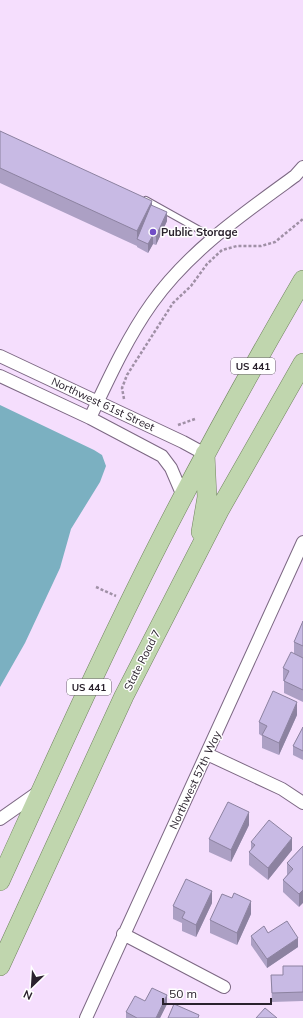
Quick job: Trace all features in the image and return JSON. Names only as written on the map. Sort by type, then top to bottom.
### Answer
[{"type":"main road","name":"US 441","points":[[0,881],[130,603],[183,496],[303,280]]},
{"type":"main road","name":"State Road 7","points":[[0,966],[124,696],[195,556],[303,363]]},
{"type":"main road","points":[[195,556],[206,510],[207,479],[205,454]]},
{"type":"street","points":[[90,418],[128,342],[152,303],[178,272],[214,238],[295,176],[303,167]]},
{"type":"street","name":"Northwest 61st Street","points":[[0,356],[98,401],[205,454]]},
{"type":"street","name":"Northwest 61st Street","points":[[0,376],[90,418],[162,456],[172,468],[183,496]]},
{"type":"street","name":"Northwest 57th Way","points":[[86,1018],[303,542]]},
{"type":"street","points":[[207,754],[282,789],[303,803]]},
{"type":"street","points":[[0,819],[42,789]]},
{"type":"street","points":[[123,934],[224,987]]},
{"type":"lane","points":[[141,197],[214,238]]},
{"type":"path","points":[[127,405],[122,397],[122,388],[127,375],[173,303],[191,286],[207,264],[222,250],[237,246],[262,246],[275,242],[303,219]]},
{"type":"path","points":[[176,426],[195,419]]},
{"type":"path","points":[[96,587],[130,603]]},
{"type":"water","points":[[0,405],[94,450],[102,455],[106,466],[100,482],[71,529],[60,568],[25,643],[0,687]]},
{"type":"building","points":[[0,131],[152,201],[137,231],[0,168]]},
{"type":"building","name":"Public Storage","points":[[151,205],[167,212],[156,236],[153,235],[148,244],[137,239]]},
{"type":"building","points":[[303,621],[303,646],[294,642]]},
{"type":"building","points":[[291,652],[303,658],[303,690],[284,681],[289,671],[283,668]]},
{"type":"building","points":[[273,691],[297,702],[279,743],[262,735],[267,726],[259,722]]},
{"type":"building","points":[[303,727],[303,751],[293,746]]},
{"type":"building","points":[[228,802],[249,812],[231,850],[209,839]]},
{"type":"building","points":[[269,820],[292,838],[268,868],[249,852],[255,845],[251,842]]},
{"type":"building","points":[[303,846],[303,890],[299,894],[283,880],[293,869],[287,863]]},
{"type":"building","points":[[186,879],[212,891],[196,925],[182,918],[185,912],[173,906]]},
{"type":"building","points":[[234,893],[251,901],[237,933],[210,920],[222,894],[232,898]]},
{"type":"building","points":[[287,921],[298,938],[267,959],[251,936],[264,926],[268,933]]},
{"type":"building","points":[[283,966],[303,966],[303,992],[272,993],[271,975],[283,975]]},
{"type":"building","points":[[152,988],[167,995],[156,1018],[137,1018],[126,1012],[135,996],[145,1001]]},
{"type":"building","points":[[174,1004],[199,1015],[198,1018],[168,1018]]},
{"type":"building","points":[[265,1008],[277,1018],[256,1018]]},
{"type":"place","name":"Public Storage","points":[[153,232]]}]
